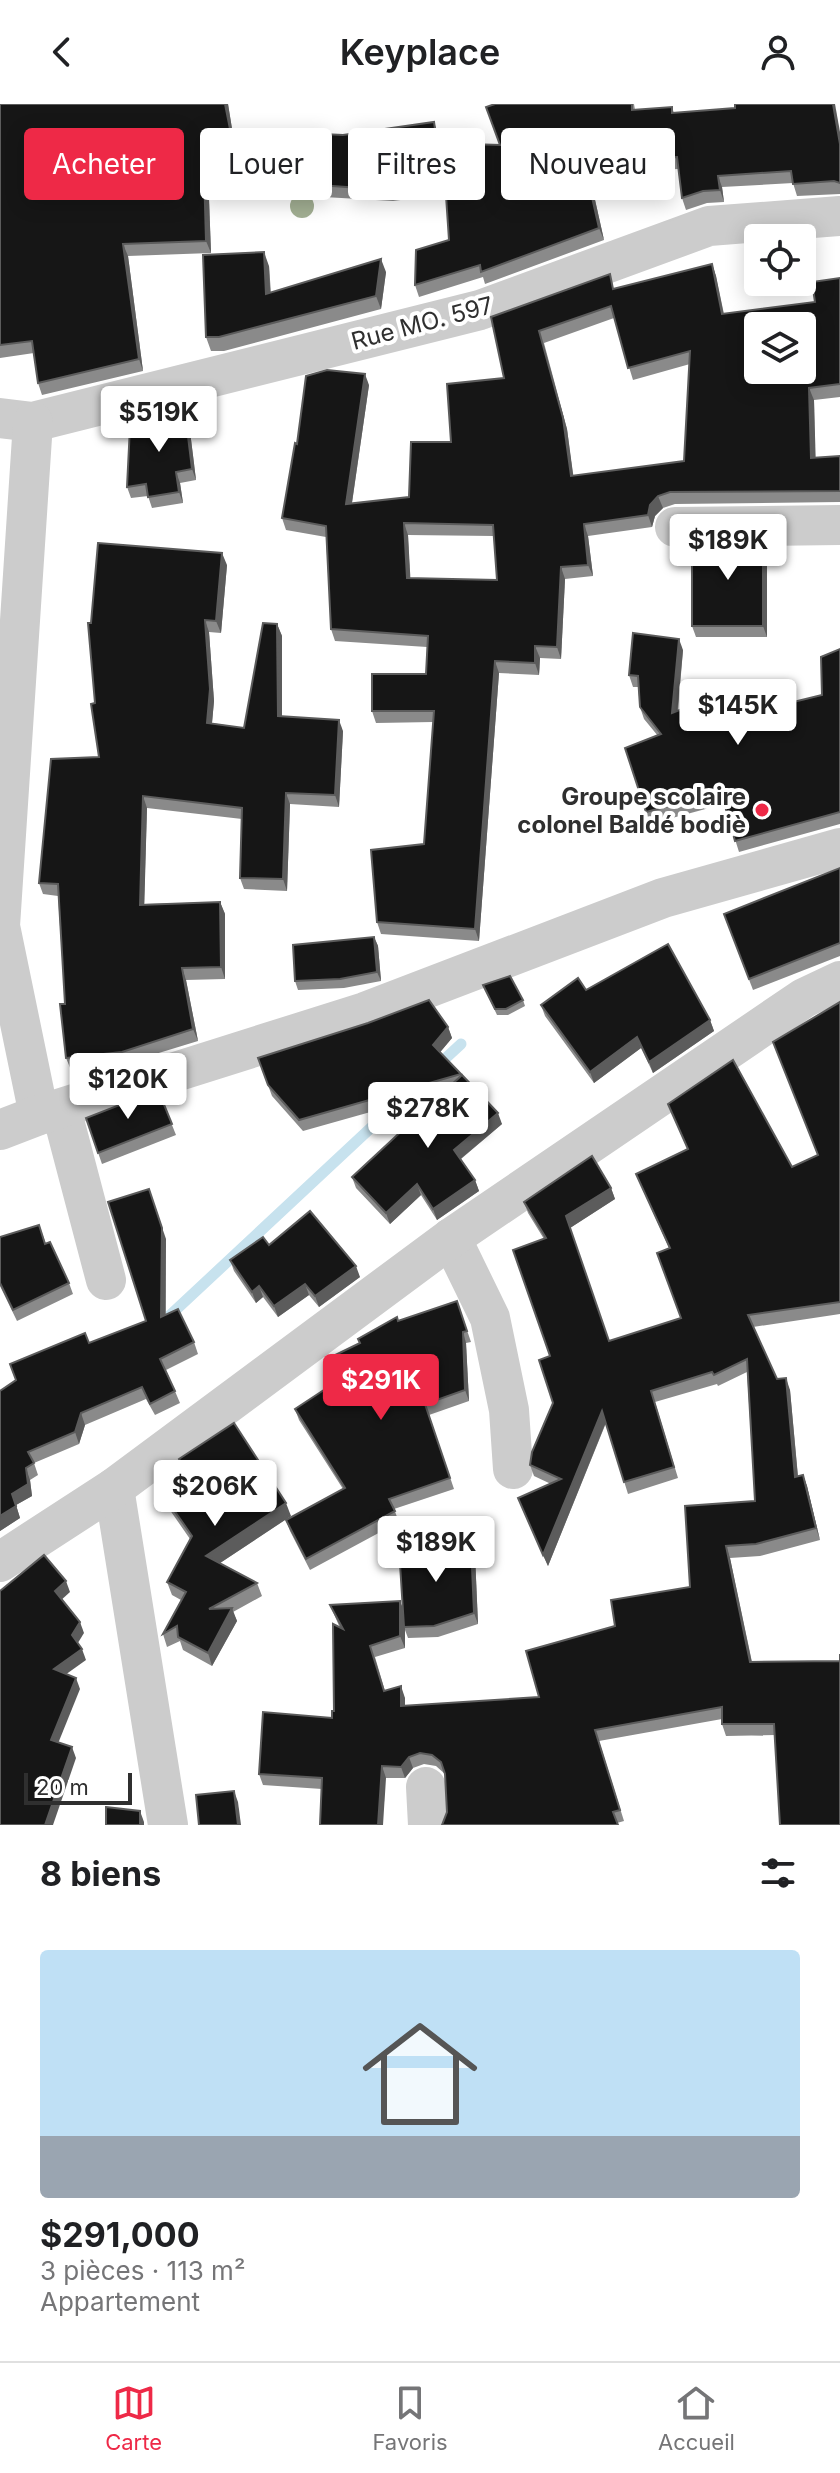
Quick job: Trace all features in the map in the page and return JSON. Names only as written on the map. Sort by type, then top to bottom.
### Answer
[{"type":"street","name":"Rue MO. 597","points":[[16,420],[480,310],[709,226],[840,216]]},
{"type":"street","points":[[16,420],[0,926],[50,1112],[106,1280]]},
{"type":"street","points":[[675,527],[840,525]]},
{"type":"street","points":[[0,1130],[365,1012],[663,898],[840,848]]},
{"type":"street","points":[[0,1562],[114,1488],[451,1238],[804,998],[840,981]]},
{"type":"street","points":[[451,1238],[490,1318],[509,1410],[513,1469]]},
{"type":"street","points":[[114,1488],[168,1825]]},
{"type":"building","points":[[0,104],[225,104],[230,128],[200,128],[200,200],[205,200],[206,241],[123,244],[139,359],[38,383],[32,341],[0,345]]},
{"type":"building","points":[[495,104],[632,104],[632,110],[672,107],[672,113],[735,108],[735,104],[833,104],[840,144],[840,183],[793,184],[791,171],[718,176],[720,190],[703,191],[682,198],[675,157],[675,128],[501,128],[501,200],[593,200],[599,228],[481,272],[480,265],[415,285],[416,250],[449,240],[446,200],[485,200],[485,145],[500,145],[486,107]]},
{"type":"building","points":[[434,122],[435,128],[392,128]]},
{"type":"building","points":[[332,134],[348,134],[348,187],[332,186]]},
{"type":"building","points":[[264,252],[266,294],[381,259],[376,296],[219,337],[206,337],[203,255]]},
{"type":"building","points":[[712,264],[722,314],[815,302],[816,281],[840,278],[840,384],[809,388],[811,458],[840,456],[840,491],[670,492],[658,496],[650,505],[648,515],[584,524],[588,565],[561,567],[557,647],[535,646],[535,663],[495,661],[475,929],[377,922],[371,850],[424,844],[434,711],[372,711],[372,674],[426,674],[428,636],[331,629],[326,526],[282,518],[297,444],[306,376],[327,370],[365,374],[346,504],[409,497],[411,442],[451,442],[447,384],[504,378],[491,317],[610,274],[613,289]],"holes":[[[611,306],[628,368],[690,351],[684,461],[571,476],[563,418],[539,331]],[[404,523],[493,525],[497,580],[407,578]]]},
{"type":"building","points":[[185,412],[192,469],[176,472],[179,492],[148,497],[146,484],[127,487],[130,427]]},
{"type":"building","points":[[763,538],[763,626],[692,626],[692,539]]},
{"type":"building","points":[[98,543],[222,553],[216,621],[205,620],[210,689],[207,723],[244,728],[263,623],[277,624],[278,716],[339,720],[335,795],[286,793],[283,879],[240,878],[242,808],[143,796],[140,905],[220,902],[221,967],[182,968],[193,1029],[122,1052],[66,1058],[60,1004],[65,1004],[58,884],[39,883],[51,759],[99,757],[91,704],[95,703],[88,623],[91,623]]},
{"type":"building","points":[[633,633],[679,639],[672,713],[750,683],[759,707],[775,701],[777,706],[822,695],[821,657],[840,649],[840,812],[735,841],[721,792],[646,812],[625,748],[661,734],[640,707],[638,676],[629,675]]},
{"type":"building","points":[[840,868],[840,943],[749,979],[724,914]]},
{"type":"building","points":[[374,937],[377,972],[340,979],[295,981],[293,945]]},
{"type":"building","points":[[668,944],[710,1020],[649,1062],[637,1037],[590,1072],[541,1005],[578,978],[586,990]]},
{"type":"building","points":[[510,976],[523,1000],[506,1009],[495,1009],[483,985]]},
{"type":"building","points":[[429,1000],[448,1027],[433,1045],[461,1074],[299,1120],[268,1085],[258,1058]]},
{"type":"building","points":[[840,1002],[840,1302],[748,1315],[777,1379],[786,1378],[795,1477],[803,1475],[816,1528],[756,1544],[726,1546],[750,1662],[840,1661],[840,1825],[780,1825],[774,1724],[722,1724],[722,1707],[595,1730],[620,1810],[613,1812],[618,1825],[442,1825],[447,1812],[445,1774],[441,1762],[432,1755],[420,1753],[409,1757],[401,1767],[382,1766],[378,1825],[320,1825],[322,1778],[259,1774],[263,1712],[332,1718],[333,1624],[343,1629],[330,1605],[400,1601],[400,1636],[370,1646],[384,1691],[401,1686],[401,1706],[539,1697],[526,1651],[615,1626],[611,1600],[690,1587],[685,1506],[755,1501],[747,1359],[714,1375],[712,1372],[651,1391],[674,1467],[624,1482],[602,1411],[543,1555],[518,1498],[561,1479],[530,1465],[532,1452],[553,1403],[539,1360],[550,1356],[513,1250],[546,1238],[524,1202],[592,1156],[611,1188],[566,1216],[609,1341],[681,1318],[657,1253],[670,1248],[636,1174],[688,1149],[668,1104],[733,1060],[792,1167],[818,1155],[773,1042]]},
{"type":"building","points":[[462,1075],[498,1113],[454,1150],[475,1180],[433,1209],[417,1184],[386,1213],[352,1177]]},
{"type":"building","points":[[158,1090],[172,1124],[98,1153],[86,1118]]},
{"type":"building","points":[[149,1189],[162,1228],[161,1317],[178,1309],[194,1342],[160,1359],[175,1391],[150,1404],[142,1387],[81,1413],[75,1432],[28,1452],[34,1463],[26,1468],[28,1484],[12,1494],[16,1506],[0,1516],[0,1391],[16,1380],[10,1364],[85,1333],[89,1343],[146,1321],[108,1202]]},
{"type":"building","points":[[310,1211],[356,1266],[315,1296],[305,1284],[274,1306],[259,1286],[252,1292],[230,1260],[263,1237],[269,1245]]},
{"type":"building","points":[[39,1225],[45,1244],[50,1242],[69,1283],[13,1310],[0,1283],[0,1237]]},
{"type":"building","points":[[457,1301],[467,1331],[463,1332],[465,1390],[425,1404],[450,1478],[389,1499],[395,1511],[306,1559],[286,1520],[345,1488],[295,1409],[336,1382],[325,1360],[360,1343],[358,1339],[397,1317],[398,1321]]},
{"type":"building","points":[[234,1423],[286,1503],[206,1556],[257,1583],[209,1609],[232,1608],[208,1653],[178,1637],[177,1626],[163,1634],[186,1592],[167,1582],[192,1536],[160,1490],[187,1472],[179,1459]]},
{"type":"building","points":[[471,1544],[474,1613],[434,1626],[404,1627],[399,1548]]},
{"type":"building","points":[[44,1555],[66,1581],[55,1591],[80,1622],[72,1635],[82,1649],[54,1669],[76,1678],[51,1740],[72,1747],[45,1825],[0,1825],[0,1591]]},
{"type":"building","points":[[234,1791],[238,1825],[199,1825],[196,1795]]},
{"type":"building","points":[[106,1807],[140,1811],[140,1825],[106,1825]]},
{"type":"waterway","points":[[435,1068],[461,1044]]},
{"type":"waterway","points":[[166,1319],[405,1096]]},
{"type":"place","name":"Groupe scolaire colonel Baldé bodiè","points":[[762,810]]}]
